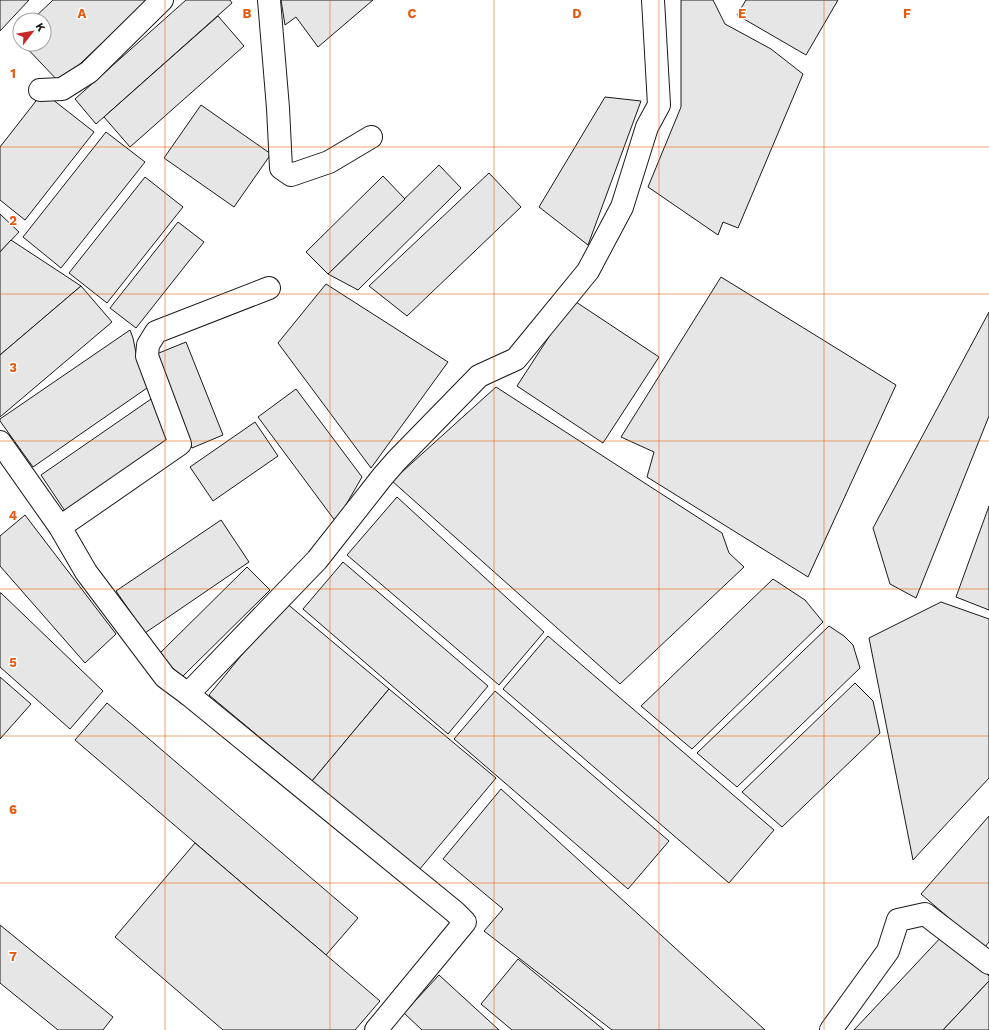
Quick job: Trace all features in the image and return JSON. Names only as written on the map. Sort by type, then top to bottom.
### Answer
[{"type":"street","points":[[40,90],[62,89],[89,72],[162,0]]},
{"type":"street","points":[[269,0],[278,108],[281,168],[291,175],[329,162],[371,137]]},
{"type":"street","points":[[188,694],[317,560],[397,460],[478,376],[516,359],[588,271],[622,207],[647,128],[659,105],[653,0]]},
{"type":"street","points":[[60,527],[180,444],[148,356],[148,345],[156,332],[269,288]]},
{"type":"street","points":[[0,442],[60,527],[86,572],[165,677],[188,694],[455,912],[465,922],[376,1030]]},
{"type":"street","points":[[831,1030],[888,951],[898,920],[925,914],[989,963]]},
{"type":"building","points":[[0,0],[29,0],[18,12],[12,12],[12,18],[0,31]]},
{"type":"building","points":[[53,0],[147,0],[60,83],[31,52],[52,52],[52,12],[40,12]]},
{"type":"building","points":[[186,0],[230,0],[232,3],[96,124],[75,99]]},
{"type":"building","points":[[281,0],[373,0],[318,47],[296,17],[285,25]]},
{"type":"building","points":[[681,0],[713,0],[725,24],[771,49],[803,74],[738,228],[723,222],[718,235],[648,187],[681,107]]},
{"type":"building","points":[[746,0],[838,0],[806,55],[737,15]]},
{"type":"building","points":[[218,16],[244,46],[130,147],[104,117]]},
{"type":"building","points":[[43,92],[94,132],[25,220],[0,200],[0,147]]},
{"type":"building","points":[[605,97],[641,101],[588,245],[539,207]]},
{"type":"building","points":[[201,105],[271,154],[234,207],[164,158]]},
{"type":"building","points":[[106,132],[145,162],[61,268],[23,237]]},
{"type":"building","points":[[439,165],[461,188],[358,290],[328,274]]},
{"type":"building","points":[[489,173],[521,207],[407,316],[369,286]]},
{"type":"building","points":[[383,176],[405,199],[328,274],[306,252]]},
{"type":"building","points":[[145,177],[183,207],[107,303],[69,273]]},
{"type":"building","points":[[0,214],[19,232],[0,252]]},
{"type":"building","points":[[178,222],[204,242],[136,328],[110,308]]},
{"type":"building","points":[[11,240],[81,286],[0,355],[0,252]]},
{"type":"building","points":[[721,277],[896,385],[808,577],[647,477],[654,452],[621,437]]},
{"type":"building","points":[[326,284],[448,362],[371,468],[278,343]]},
{"type":"building","points":[[81,286],[112,322],[0,417],[0,355]]},
{"type":"building","points":[[573,300],[659,357],[603,443],[517,386]]},
{"type":"building","points":[[989,312],[989,416],[916,598],[890,584],[873,528]]},
{"type":"building","points":[[130,330],[138,363],[150,378],[147,388],[33,467],[0,419]]},
{"type":"building","points":[[186,342],[223,435],[192,448],[154,355]]},
{"type":"building","points":[[496,387],[722,533],[729,553],[744,567],[620,684],[392,481]]},
{"type":"building","points":[[296,389],[362,477],[336,522],[258,417]]},
{"type":"building","points":[[154,397],[170,439],[65,511],[41,475]]},
{"type":"building","points":[[255,422],[278,456],[213,501],[190,467]]},
{"type":"building","points":[[397,497],[544,632],[499,685],[347,555]]},
{"type":"building","points":[[989,506],[989,610],[956,597]]},
{"type":"building","points":[[25,515],[116,634],[85,663],[0,566],[0,536]]},
{"type":"building","points":[[221,520],[249,562],[145,633],[116,591]]},
{"type":"building","points":[[343,562],[488,686],[448,734],[303,609]]},
{"type":"building","points":[[247,567],[270,590],[182,677],[159,654]]},
{"type":"building","points":[[773,579],[805,600],[823,622],[692,749],[641,706]]},
{"type":"building","points":[[0,593],[103,691],[70,729],[0,667]]},
{"type":"building","points":[[285,602],[389,689],[312,781],[209,695]]},
{"type":"building","points":[[941,602],[989,619],[989,778],[913,860],[869,638]]},
{"type":"building","points":[[829,626],[844,636],[853,645],[860,668],[737,787],[697,753]]},
{"type":"building","points":[[548,636],[774,830],[729,883],[503,689]]},
{"type":"building","points":[[0,677],[31,704],[0,739]]},
{"type":"building","points":[[855,683],[873,701],[880,733],[782,827],[742,792]]},
{"type":"building","points":[[389,689],[496,778],[419,870],[312,781]]},
{"type":"building","points":[[495,691],[669,841],[628,889],[454,739]]},
{"type":"building","points":[[107,703],[358,918],[326,955],[75,740]]},
{"type":"building","points":[[501,789],[765,1030],[612,1030],[484,931],[503,909],[443,859]]},
{"type":"building","points":[[989,816],[989,942],[984,948],[921,894]]},
{"type":"building","points":[[195,843],[380,1001],[355,1030],[223,1030],[115,937]]},
{"type":"building","points":[[0,925],[113,1017],[103,1030],[58,1030],[0,983]]},
{"type":"building","points":[[944,934],[989,976],[989,981],[943,1030],[854,1030]]},
{"type":"building","points":[[518,959],[604,1030],[512,1030],[481,1004]]},
{"type":"building","points":[[439,975],[499,1030],[422,1030],[404,1013]]},
{"type":"building","points":[[989,981],[989,1030],[943,1030]]}]
